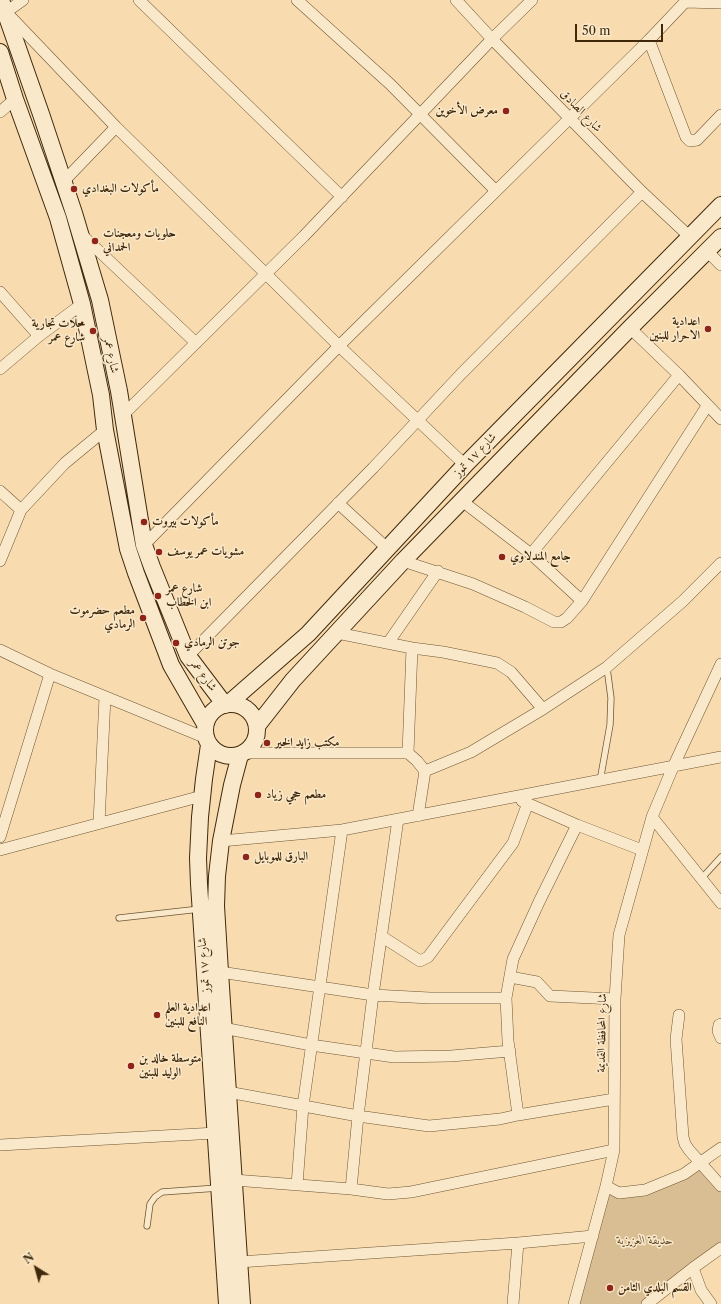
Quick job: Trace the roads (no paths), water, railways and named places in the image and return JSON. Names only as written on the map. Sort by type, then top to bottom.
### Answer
[{"type":"main road","name":"شارع عمر","points":[[3,6],[80,233],[100,300],[123,415],[144,545],[188,656],[226,704]]},
{"type":"main road","name":"شارع عمر","points":[[0,52],[15,99],[58,218],[82,304],[101,395],[105,430],[128,549],[171,665],[207,736]]},
{"type":"main road","name":"شارع ١٧ تموز","points":[[226,704],[308,634],[465,465],[721,205]]},
{"type":"main road","name":"شارع ١٧ تموز","points":[[257,726],[293,680],[403,561],[630,328],[721,237]]},
{"type":"main road","points":[[226,704],[236,704],[244,707],[255,719],[257,734],[255,741],[251,748],[242,754],[226,756],[214,750],[207,736],[209,715],[216,708],[226,704]]},
{"type":"main road","name":"شارع ١٧ تموز","points":[[207,736],[198,858],[200,909],[227,1304]]},
{"type":"main road","name":"شارع ١٧ تموز","points":[[242,754],[230,792],[221,841],[217,876],[216,906],[242,1304]]},
{"type":"street","points":[[23,0],[3,6],[116,127],[338,346],[465,465]]},
{"type":"street","points":[[139,0],[342,197]]},
{"type":"street","points":[[296,0],[390,84],[496,191]]},
{"type":"street","name":"شارع الصادق","points":[[456,0],[642,192],[690,237]]},
{"type":"street","points":[[123,415],[342,197],[492,38],[532,0]]},
{"type":"street","points":[[144,545],[338,346],[649,40],[685,1],[721,3]]},
{"type":"street","points":[[649,40],[686,137],[690,141],[697,140],[721,115]]},
{"type":"street","points":[[0,112],[15,99]]},
{"type":"street","points":[[63,182],[116,127]]},
{"type":"street","points":[[188,656],[338,503],[461,374],[642,192]]},
{"type":"street","points":[[80,233],[196,343]]},
{"type":"street","points":[[707,251],[721,265]]},
{"type":"street","points":[[0,292],[39,336]]},
{"type":"street","points":[[0,369],[39,336],[82,304]]},
{"type":"street","points":[[630,328],[679,375],[721,420]]},
{"type":"street","points":[[531,554],[679,375]]},
{"type":"street","points":[[403,561],[438,571],[473,584],[525,607],[554,622],[560,622],[567,618],[582,601],[708,406]]},
{"type":"street","points":[[0,558],[21,510],[65,463],[105,430]]},
{"type":"street","points":[[0,491],[21,510]]},
{"type":"street","points":[[462,501],[531,554],[582,601]]},
{"type":"street","points":[[338,503],[388,549]]},
{"type":"street","points":[[425,771],[471,752],[544,709],[607,667],[683,601],[721,563]]},
{"type":"street","points":[[388,643],[438,571]]},
{"type":"street","points":[[337,632],[412,648],[443,652],[497,663],[511,672],[544,709]]},
{"type":"street","points":[[408,753],[412,648]]},
{"type":"street","points":[[0,650],[50,674],[105,697],[207,736]]},
{"type":"street","name":"شارع المحافظة القديمة","points":[[574,1304],[606,1186],[614,1150],[615,999],[619,935],[652,817],[673,767],[721,664]]},
{"type":"street","points":[[0,836],[50,674]]},
{"type":"street","points":[[99,823],[105,697]]},
{"type":"street","points":[[242,754],[408,753],[418,761],[425,771],[418,816]]},
{"type":"street","points":[[221,841],[342,830],[721,757]]},
{"type":"street","points":[[0,850],[202,796]]},
{"type":"street","points":[[513,797],[577,825],[642,850]]},
{"type":"street","points":[[381,936],[420,961],[428,957],[513,843],[528,803]]},
{"type":"street","points":[[652,817],[721,903]]},
{"type":"street","points":[[351,1189],[358,1116],[373,995],[398,819]]},
{"type":"street","points":[[518,1115],[508,1041],[506,998],[510,977],[514,959],[539,902],[577,825]]},
{"type":"street","points":[[297,1185],[303,1106],[342,830]]},
{"type":"street","points":[[220,972],[373,995],[430,998],[506,998]]},
{"type":"street","points":[[510,977],[536,982],[550,996],[615,999]]},
{"type":"street","points":[[679,1015],[676,1040],[683,1137],[689,1150],[721,1186]]},
{"type":"street","points":[[721,1024],[719,1025],[718,1031],[721,1038]]},
{"type":"street","points":[[224,1028],[311,1045],[394,1057],[451,1056],[510,1051]]},
{"type":"street","points":[[228,1092],[358,1116],[429,1126],[500,1119],[614,1099]]},
{"type":"street","points":[[0,1145],[216,1132]]},
{"type":"street","points":[[606,1186],[619,1192],[645,1190],[684,1174],[721,1148]]},
{"type":"street","points":[[234,1180],[351,1189],[388,1194],[411,1192],[614,1150]]},
{"type":"street","points":[[239,1262],[518,1243],[593,1236]]},
{"type":"street","points":[[513,1304],[518,1243]]},
{"type":"street","points":[[647,1304],[721,1248]]},
{"type":"street","points":[[693,1268],[702,1290],[711,1304]]},
{"type":"lane","points":[[600,781],[610,725],[611,698],[607,667]]},
{"type":"lane","points":[[701,879],[721,857]]},
{"type":"lane","points":[[119,918],[200,909]]},
{"type":"lane","points":[[147,1226],[150,1204],[155,1196],[162,1192],[219,1187]]},
{"type":"place","name":"معرض الأخوين","points":[[506,111]]},
{"type":"place","name":"مأكولات البغدادي","points":[[74,189]]},
{"type":"place","name":"حلويات ومعجنات الحمداني","points":[[95,241]]},
{"type":"place","name":"اعدادية الاحرار للبنين","points":[[708,329]]},
{"type":"place","name":"محلات تجارية شارع عمر","points":[[93,331]]},
{"type":"place","name":"مأكولات بيروت","points":[[144,522]]},
{"type":"place","name":"مشويات عمر يوسف","points":[[159,552]]},
{"type":"place","name":"جامع المندلاوي","points":[[502,557]]},
{"type":"place","name":"شارع عمر ابن الخطاب","points":[[158,596]]},
{"type":"place","name":"مطعم حضرموت الرمادي","points":[[143,618]]},
{"type":"place","name":"جوتن الرمادي","points":[[176,643]]},
{"type":"place","name":"مكتب زايد الخير","points":[[267,743]]},
{"type":"place","name":"مطعم حجي زياد","points":[[258,795]]},
{"type":"place","name":"البارق للموبايل","points":[[246,857]]},
{"type":"place","name":"اعدادية العلم النافع للبنين","points":[[157,1015]]},
{"type":"place","name":"متوسطة خالد بن الوليد للبنين","points":[[131,1066]]},
{"type":"place","name":"القسم البلدي الثامن","points":[[610,1288]]},
{"type":"park label","name":"حديقة العزيزية","points":[[645,1241]]}]
